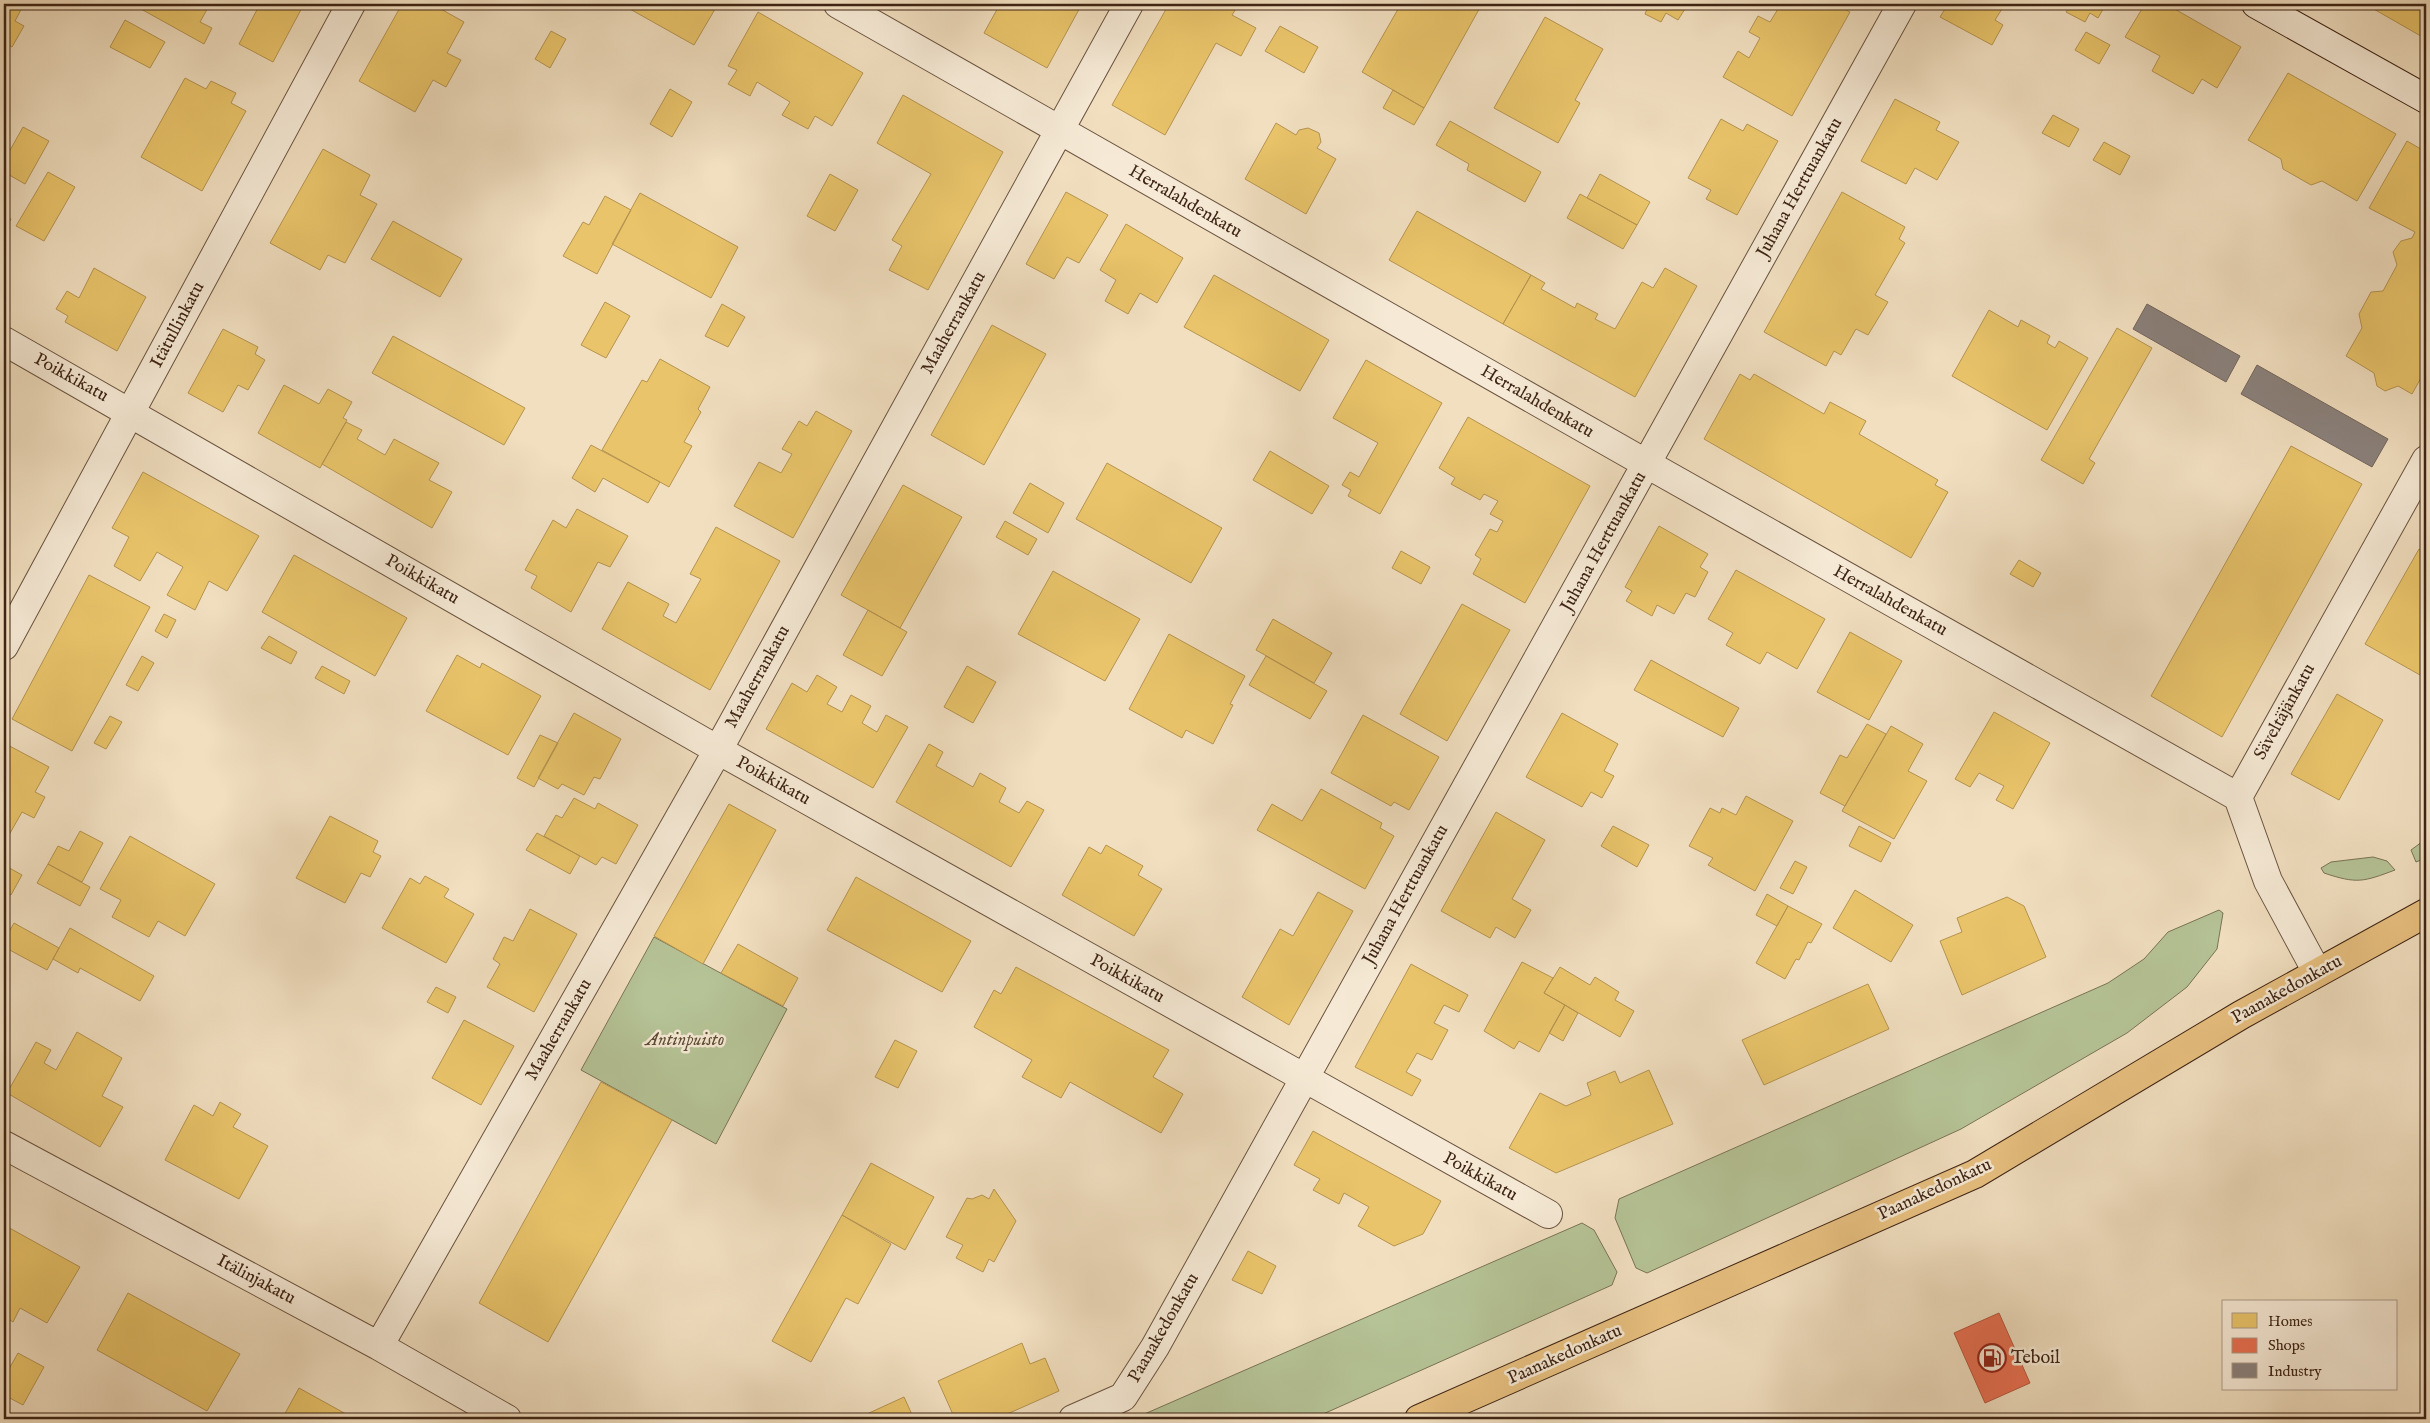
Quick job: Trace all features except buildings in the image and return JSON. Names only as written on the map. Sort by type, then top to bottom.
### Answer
[{"type":"main road","name":"Paanakedonkatu","points":[[1419,1419],[1975,1174],[2241,1015],[2426,914]]},
{"type":"street","name":"Itätullinkatu","points":[[4,646],[351,4]]},
{"type":"street","name":"Herralahdenkatu","points":[[838,4],[1647,464],[2238,797]]},
{"type":"street","name":"Maaherrankatu","points":[[379,1346],[718,750],[1129,4]]},
{"type":"street","name":"Juhana Herttuankatu","points":[[1304,1079],[1902,4]]},
{"type":"street","points":[[2256,4],[2426,99]]},
{"type":"street","name":"Poikkikatu","points":[[4,341],[132,412],[718,750],[1548,1214]]},
{"type":"street","name":"Säveltäjänkatu","points":[[2238,797],[2426,460]]},
{"type":"street","points":[[2238,797],[2268,881],[2317,972]]},
{"type":"street","name":"Paanakedonkatu","points":[[1073,1419],[1123,1397],[1155,1347],[1304,1079]]},
{"type":"street","name":"Itälinjakatu","points":[[4,1145],[379,1346],[507,1419]]},
{"type":"green space","points":[[2426,839],[2426,858],[2416,862],[2411,850]]},
{"type":"green space","points":[[2373,857],[2387,861],[2395,870],[2367,879],[2353,880],[2324,873],[2321,868],[2331,862]]},
{"type":"green space","points":[[2219,910],[2223,913],[2217,949],[2187,987],[2127,1033],[1961,1129],[1647,1273],[1636,1268],[1615,1218],[1619,1199],[2108,983],[2144,959],[2168,932]]},
{"type":"green space","name":"Antinpuisto","points":[[654,937],[787,1009],[716,1144],[581,1070]]},
{"type":"green space","points":[[1582,1223],[1594,1230],[1617,1272],[1612,1285],[1312,1419],[1133,1419]]},
{"type":"place","name":"Teboil","points":[[1992,1358]]}]
